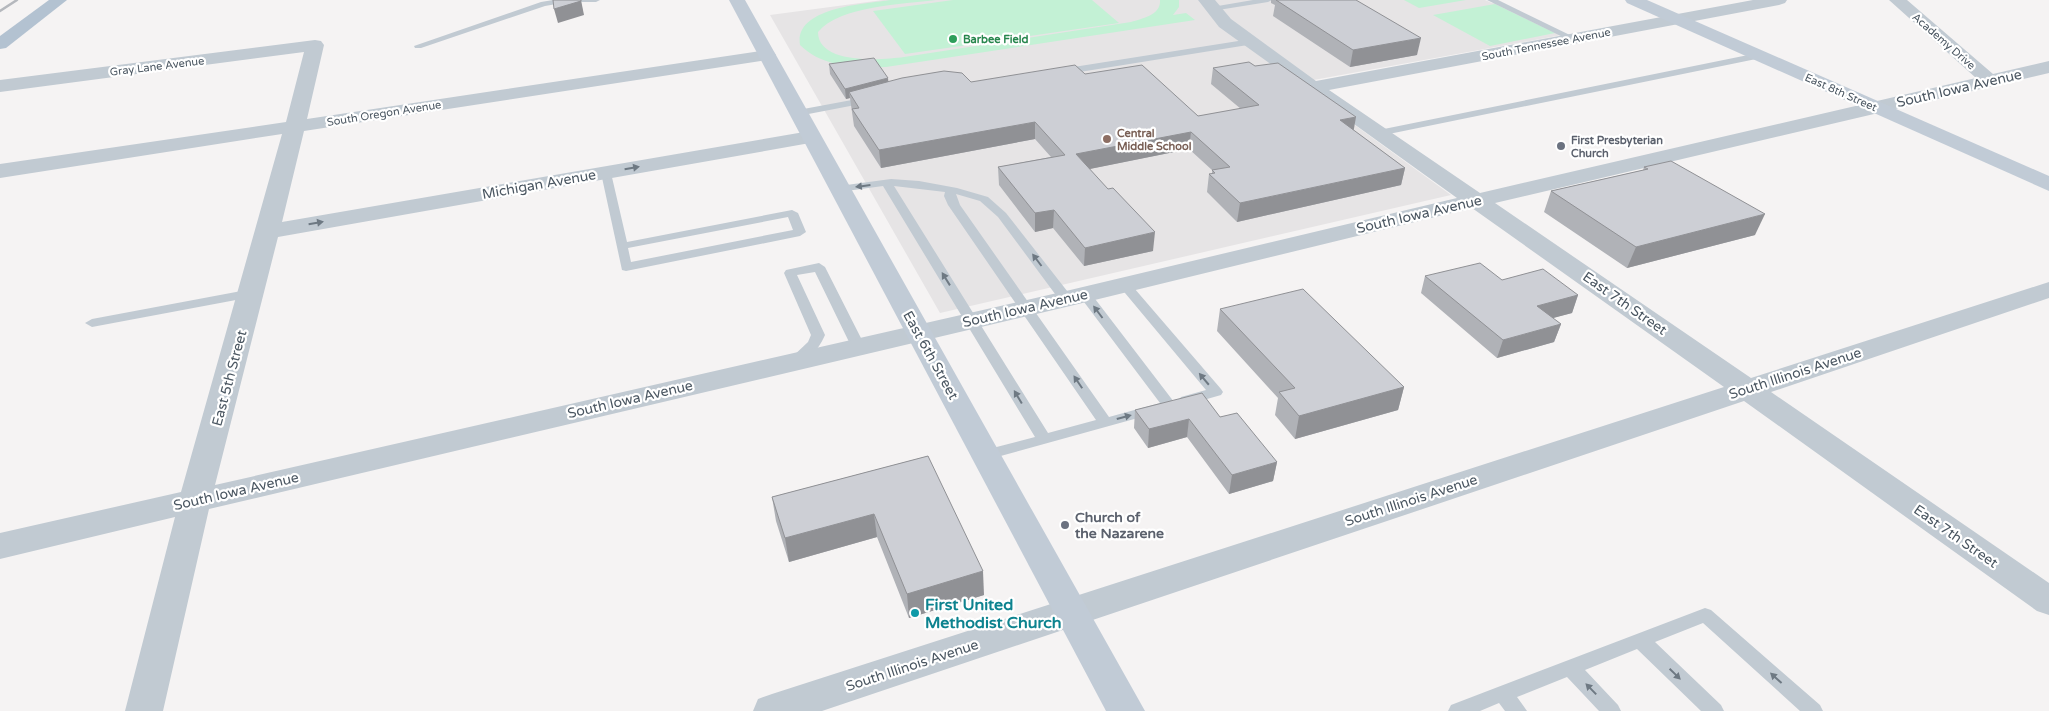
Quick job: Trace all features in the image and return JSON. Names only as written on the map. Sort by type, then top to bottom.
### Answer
[{"type":"main road","points":[[0,44],[59,0]]},
{"type":"street","name":"East 6th Street","points":[[737,0],[810,137],[1126,711]]},
{"type":"street","name":"East 8th Street","points":[[1632,0],[2049,184]]},
{"type":"street","name":"South Tennessee Avenue","points":[[1312,88],[1779,0]]},
{"type":"street","name":"Academy Drive","points":[[1897,0],[1990,81]]},
{"type":"street","name":"East 7th Street","points":[[1209,4],[1225,23],[1312,88],[2049,601]]},
{"type":"street","name":"Gray Lane Avenue","points":[[0,86],[315,45]]},
{"type":"street","name":"East 5th Street","points":[[144,711],[195,501],[252,293],[315,45]]},
{"type":"street","name":"South Oregon Avenue","points":[[0,171],[767,55]]},
{"type":"street","name":"South Iowa Avenue","points":[[0,546],[1027,308],[2049,67]]},
{"type":"street","name":"Michigan Avenue","points":[[268,232],[810,137]]},
{"type":"street","name":"South Illinois Avenue","points":[[772,711],[2049,290]]},
{"type":"lane","points":[[418,46],[544,4],[568,0],[596,0]]},
{"type":"lane","points":[[1209,4],[1268,0]]},
{"type":"lane","points":[[1491,0],[1574,38]]},
{"type":"lane","points":[[1055,73],[1251,42]]},
{"type":"lane","points":[[1379,133],[1758,56]]},
{"type":"lane","points":[[798,113],[881,96]]},
{"type":"lane","points":[[606,173],[626,267],[800,232],[792,213],[622,246]]},
{"type":"lane","points":[[887,183],[1044,439]]},
{"type":"lane","points":[[839,189],[887,183],[919,184],[984,199],[1002,214],[1169,405]]},
{"type":"lane","points":[[951,190],[950,196],[954,205],[1105,422]]},
{"type":"lane","points":[[796,360],[814,344],[818,335],[790,273],[819,267],[858,346]]},
{"type":"lane","points":[[986,455],[1216,392],[1124,284]]},
{"type":"lane","points":[[92,323],[252,293]]},
{"type":"lane","points":[[1458,711],[1705,615],[1813,711]]},
{"type":"lane","points":[[1640,640],[1714,711]]},
{"type":"lane","points":[[1570,667],[1611,711]]},
{"type":"lane","points":[[1503,694],[1518,711]]},
{"type":"shaded area","name":"Central Middle School","points":[[883,0],[1485,0],[1496,3],[1562,35],[1297,83],[1451,195],[940,313],[770,15]]},
{"type":"green space","points":[[891,0],[936,0],[873,8],[841,17],[828,23],[818,32],[821,43],[828,50],[853,58],[881,59],[904,57],[1131,22],[1146,17],[1158,9],[1160,0],[1179,0],[1179,7],[1173,15],[1186,13],[1195,20],[886,67],[840,65],[818,58],[800,45],[801,32],[808,22],[819,15],[849,6]]},
{"type":"green space","name":"Barbee Field","points":[[953,0],[1092,0],[1119,23],[905,54],[873,11]]},
{"type":"green space","points":[[1404,0],[1466,0],[1419,8]]},
{"type":"green space","points":[[1495,4],[1555,33],[1490,46],[1433,15]]},
{"type":"building","points":[[553,0],[581,0],[581,1],[554,9]]},
{"type":"building","points":[[1276,0],[1356,0],[1421,38],[1353,50]]},
{"type":"building","points":[[874,58],[888,78],[845,89],[829,64]]},
{"type":"building","points":[[1249,62],[1255,66],[1278,63],[1356,117],[1340,120],[1405,168],[1240,203],[1209,174],[1215,173],[1212,170],[1230,167],[1191,132],[1076,154],[1108,189],[1113,188],[1155,232],[1085,248],[1054,210],[1035,213],[998,167],[1065,155],[1035,122],[879,150],[852,109],[859,108],[849,92],[902,78],[944,71],[962,73],[971,82],[1075,65],[1085,74],[1142,65],[1198,116],[1259,105],[1213,68]]},
{"type":"building","points":[[1671,161],[1765,214],[1636,247],[1551,191],[1648,169],[1644,167]]},
{"type":"building","points":[[1480,263],[1502,280],[1543,269],[1578,295],[1537,306],[1561,324],[1503,340],[1425,276]]},
{"type":"building","points":[[1303,289],[1404,387],[1299,416],[1279,392],[1295,388],[1220,309]]},
{"type":"building","points":[[1202,393],[1220,417],[1237,413],[1277,462],[1232,475],[1189,419],[1149,429],[1135,410]]},
{"type":"building","points":[[928,456],[983,571],[907,594],[874,514],[785,538],[772,497]]},
{"type":"railway","points":[[0,11],[17,0]]},
{"type":"place","name":"Barbee Field","points":[[953,39]]},
{"type":"place","name":"Central Middle School","points":[[1107,139]]},
{"type":"place","name":"First Presbyterian Church","points":[[1561,146]]},
{"type":"place","name":"Church of the Nazarene","points":[[1065,525]]},
{"type":"place","name":"First United Methodist Church","points":[[915,613]]}]
